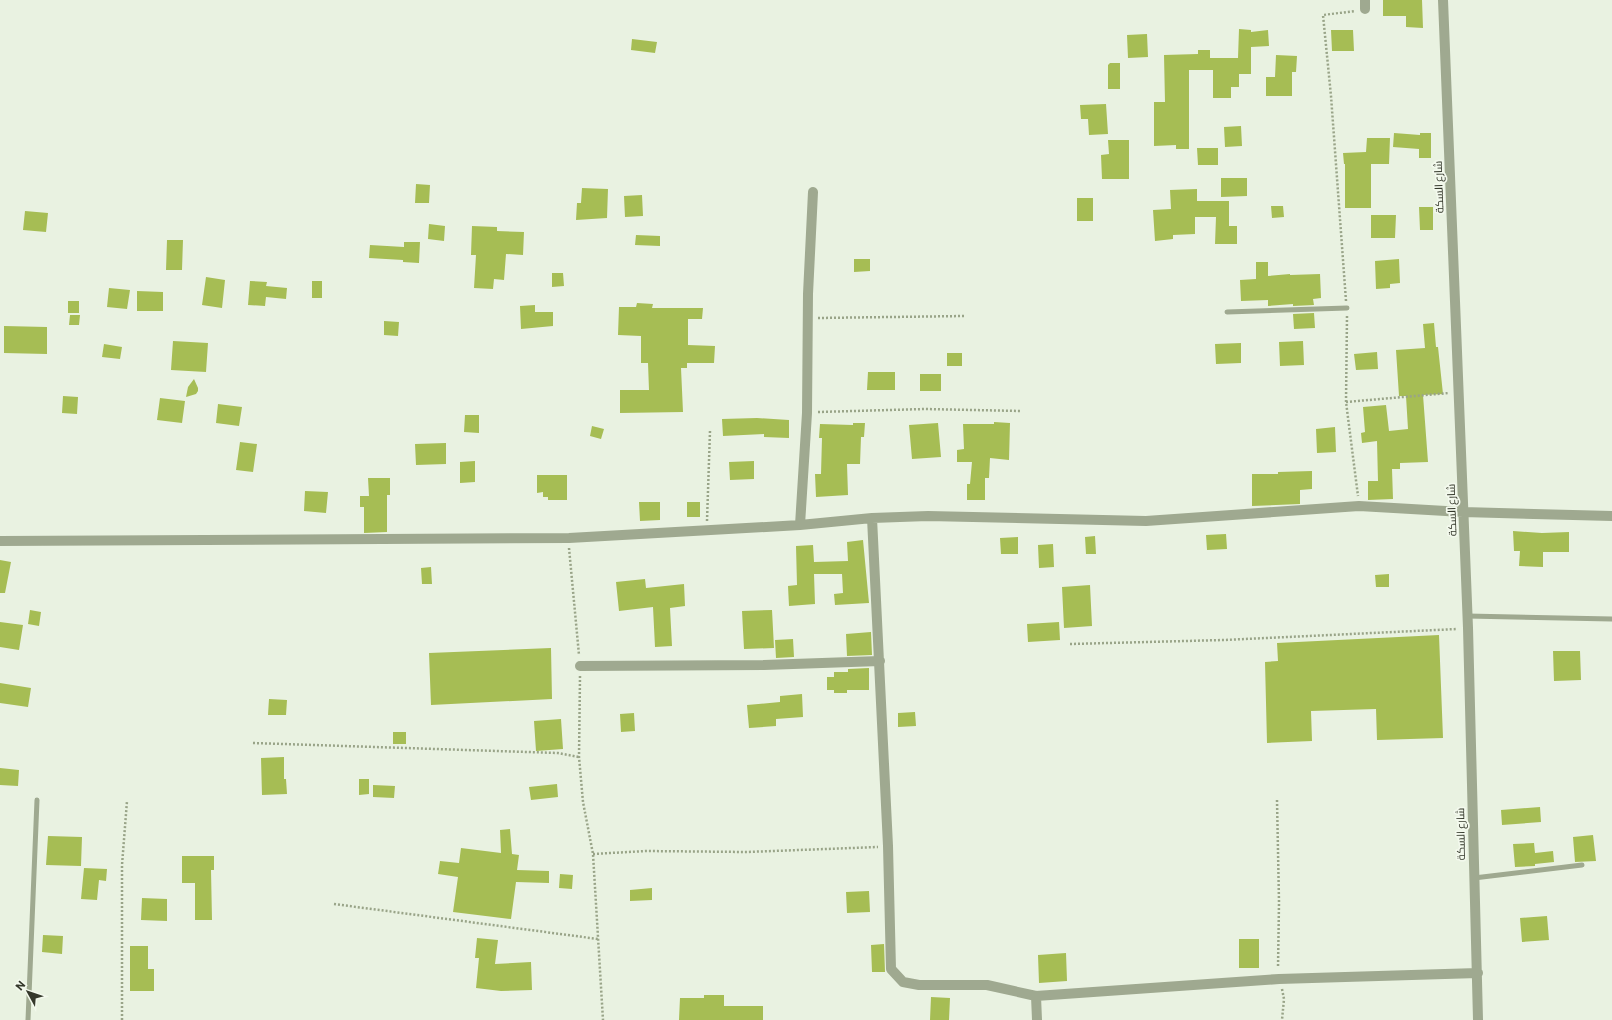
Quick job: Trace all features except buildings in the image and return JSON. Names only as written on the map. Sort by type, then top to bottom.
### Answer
[{"type":"street","name":"شارع السكة","points":[[1443,0],[1466,616],[1468,628],[1478,1020]]},
{"type":"street","points":[[800,525],[807,413],[808,318],[813,192]]},
{"type":"street","points":[[0,541],[569,538],[800,525],[872,518],[928,516],[1146,521],[1359,506],[1463,512],[1612,516]]},
{"type":"street","points":[[872,518],[888,846],[891,969],[903,982],[919,985],[987,985],[1036,996],[1279,978],[1478,974]]},
{"type":"street","points":[[580,666],[764,665],[880,661]]},
{"type":"street","points":[[1036,996],[1037,1020]]},
{"type":"lane","points":[[1227,312],[1347,308]]},
{"type":"lane","points":[[1466,616],[1612,619]]},
{"type":"lane","points":[[28,1020],[37,800]]},
{"type":"lane","points":[[1474,878],[1582,866]]},
{"type":"path","points":[[1359,506],[1346,402],[1347,308],[1331,96],[1323,15],[1365,5]]},
{"type":"path","points":[[808,318],[964,316]]},
{"type":"path","points":[[1346,402],[1418,397],[1458,392]]},
{"type":"path","points":[[807,413],[925,409],[1020,410]]},
{"type":"path","points":[[706,531],[710,431]]},
{"type":"path","points":[[569,538],[580,666],[579,757],[583,802],[593,854],[603,1020]]},
{"type":"path","points":[[1070,644],[1224,640],[1468,628]]},
{"type":"path","points":[[253,743],[558,753],[579,757]]},
{"type":"path","points":[[122,1020],[122,865],[127,800]]},
{"type":"path","points":[[1277,800],[1279,978],[1284,999],[1282,1020]]},
{"type":"path","points":[[593,854],[646,851],[747,852],[888,846]]},
{"type":"path","points":[[334,904],[598,939]]}]
